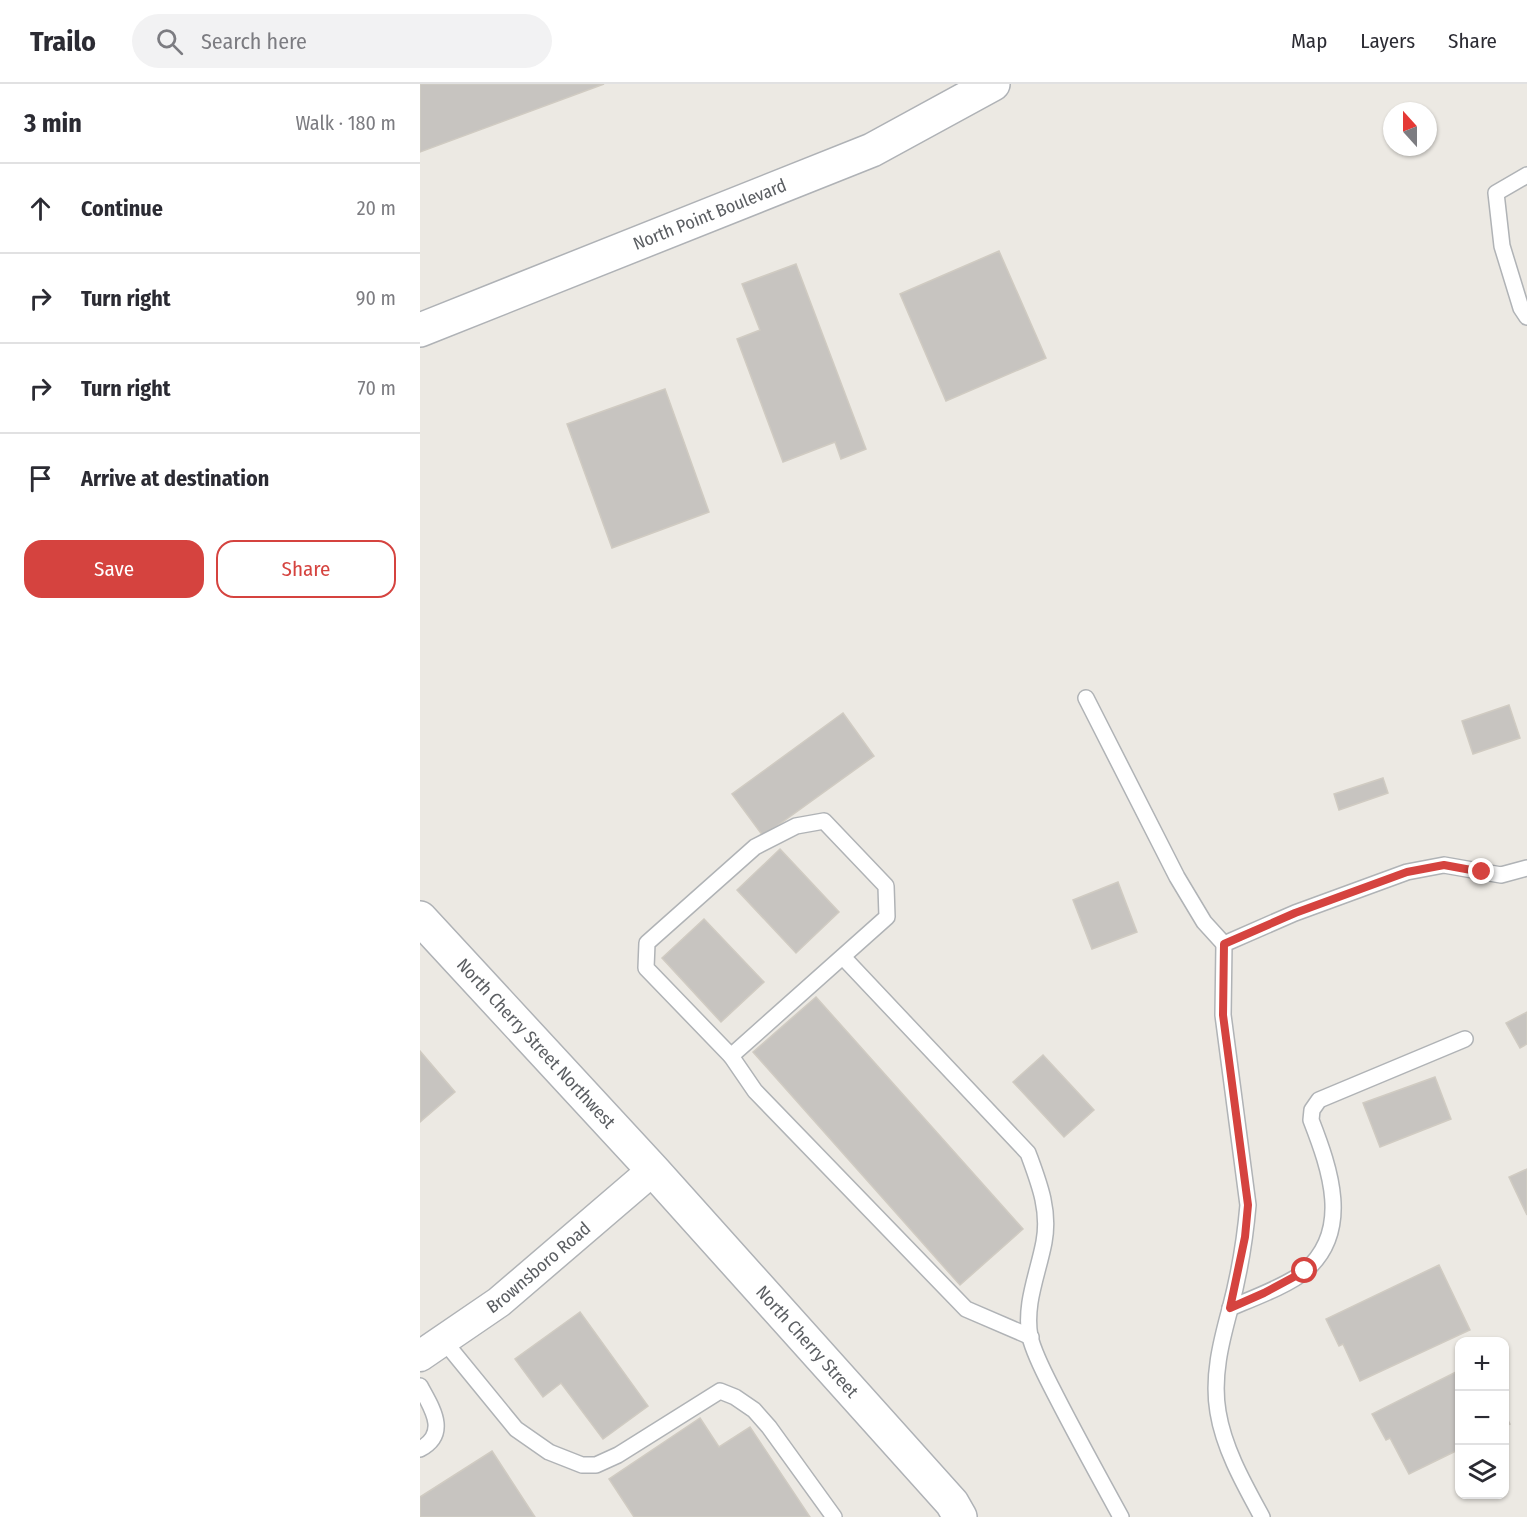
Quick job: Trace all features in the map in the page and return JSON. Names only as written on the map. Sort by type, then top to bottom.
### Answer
[{"type":"main road","name":"North Point Boulevard","points":[[420,330],[872,150],[993,84]]},
{"type":"main road","name":"North Cherry Street Northwest","points":[[420,918],[652,1170]]},
{"type":"main road","name":"North Cherry Street","points":[[652,1170],[952,1503],[960,1517]]},
{"type":"street","name":"Brownsboro Road","points":[[432,1348],[499,1302],[652,1170]]},
{"type":"lane","points":[[1527,175],[1496,193],[1502,246],[1521,308],[1527,317]]},
{"type":"lane","points":[[1086,698],[1176,877],[1204,922],[1224,944],[1223,1015],[1248,1205],[1245,1237],[1218,1358],[1216,1387],[1218,1413],[1227,1446],[1262,1517]]},
{"type":"lane","points":[[731,1056],[887,917],[886,886],[824,821],[796,826],[755,847],[646,943],[646,968],[731,1056],[755,1091],[966,1309],[1030,1337]]},
{"type":"lane","points":[[1224,944],[1295,913],[1407,872],[1444,865],[1501,876],[1527,868]]},
{"type":"lane","points":[[843,957],[1028,1153],[1041,1188],[1046,1216],[1044,1241],[1029,1303],[1030,1337],[1057,1397],[1121,1517]]},
{"type":"lane","points":[[1230,1308],[1305,1271],[1325,1249],[1333,1224],[1333,1187],[1311,1120],[1312,1110],[1319,1100],[1465,1039]]},
{"type":"lane","points":[[432,1348],[516,1429],[549,1452],[582,1465],[596,1465],[618,1455],[720,1391],[735,1397],[754,1410],[769,1427],[834,1517]]},
{"type":"lane","points":[[420,1386],[436,1416],[435,1433],[420,1449]]},
{"type":"building","points":[[420,84],[604,84],[420,152]]},
{"type":"building","points":[[999,251],[1046,358],[946,401],[900,294]]},
{"type":"building","points":[[796,264],[866,449],[841,459],[835,442],[783,462],[737,339],[760,330],[742,284]]},
{"type":"building","points":[[665,389],[709,512],[612,548],[567,424]]},
{"type":"building","points":[[1509,705],[1520,738],[1473,754],[1462,721]]},
{"type":"building","points":[[843,713],[874,756],[763,836],[732,794]]},
{"type":"building","points":[[1383,778],[1388,793],[1339,810],[1334,794]]},
{"type":"building","points":[[780,849],[839,912],[796,953],[737,890]]},
{"type":"building","points":[[1118,882],[1137,932],[1092,949],[1073,900]]},
{"type":"building","points":[[704,919],[764,982],[721,1022],[662,958]]},
{"type":"building","points":[[816,997],[1023,1229],[960,1285],[753,1052]]},
{"type":"building","points":[[1527,1012],[1527,1044],[1520,1048],[1506,1023]]},
{"type":"building","points":[[420,1051],[455,1092],[420,1122]]},
{"type":"building","points":[[1043,1055],[1094,1110],[1064,1137],[1013,1082]]},
{"type":"building","points":[[1435,1077],[1451,1119],[1380,1147],[1363,1103]]},
{"type":"building","points":[[1527,1169],[1527,1215],[1509,1177]]},
{"type":"building","points":[[1439,1265],[1470,1330],[1360,1381],[1343,1344],[1339,1346],[1326,1319]]},
{"type":"building","points":[[580,1312],[648,1406],[603,1439],[561,1383],[543,1397],[515,1359]]},
{"type":"building","points":[[1455,1372],[1455,1451],[1409,1474],[1390,1438],[1386,1440],[1372,1414]]},
{"type":"building","points":[[700,1418],[719,1447],[750,1427],[810,1517],[634,1517],[609,1479]]},
{"type":"building","points":[[492,1451],[535,1517],[420,1517],[420,1497]]},
{"type":"route","points":[[1305,1271],[1230,1308],[1245,1237],[1248,1205],[1223,1015],[1224,944],[1295,913],[1407,872],[1444,865],[1482,872]]}]
